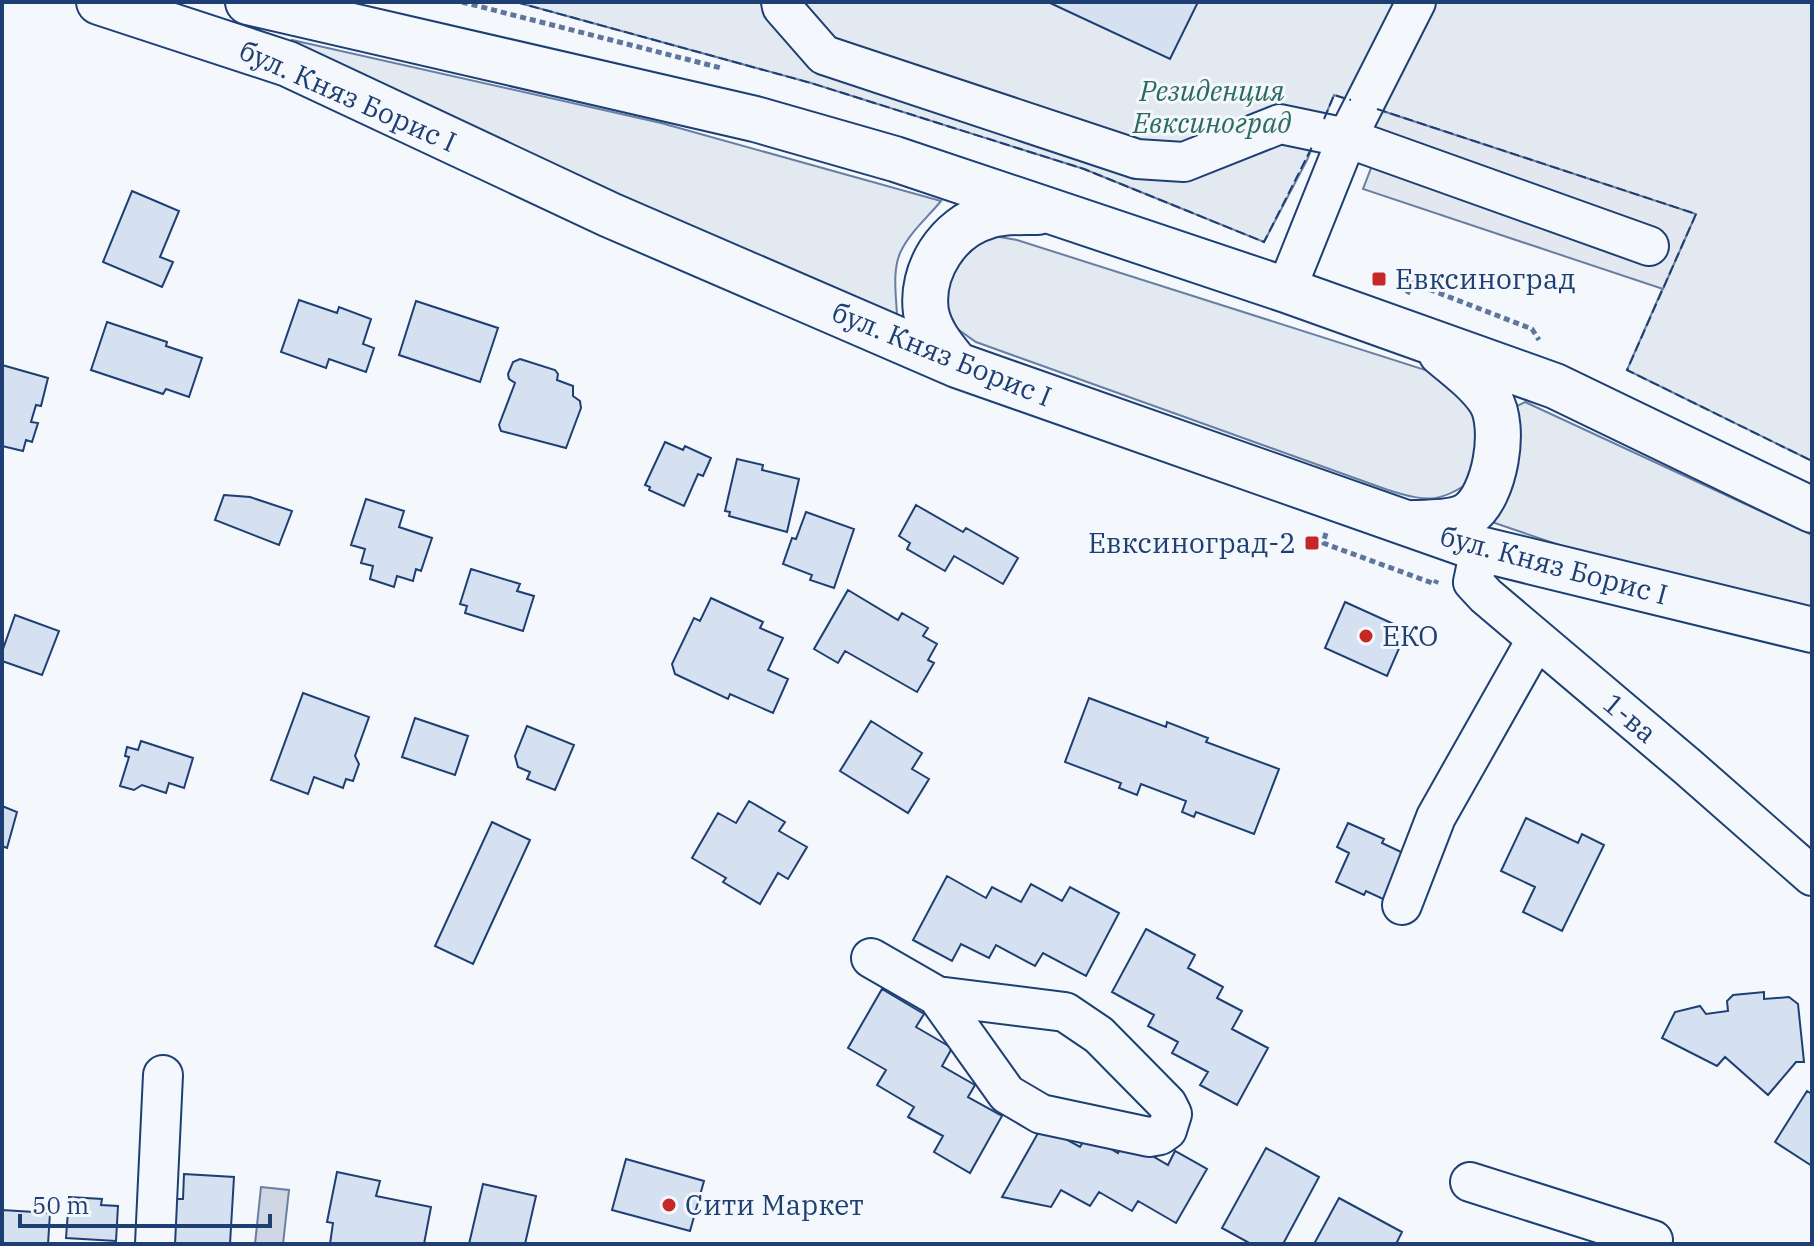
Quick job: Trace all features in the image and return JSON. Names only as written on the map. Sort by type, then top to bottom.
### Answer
[{"type":"highway","name":"бул. Княз Борис I","points":[[99,2],[288,64],[610,215],[957,365],[1480,549],[1812,630]]},
{"type":"highway","name":"бул. Княз Борис I","points":[[248,2],[755,119],[895,159],[1286,290],[1555,386],[1812,510]]},
{"type":"highway","points":[[957,365],[937,341],[926,312],[928,281],[939,252],[960,229],[988,216],[1052,212]]},
{"type":"highway","points":[[1412,524],[1448,521],[1468,515],[1491,478],[1499,445],[1498,421],[1490,400],[1466,373],[1423,338]]},
{"type":"street","points":[[781,2],[824,55],[1137,159],[1184,162],[1280,124],[1347,138],[1649,246]]},
{"type":"street","points":[[1286,290],[1347,138],[1416,2]]},
{"type":"street","name":"1-ва","points":[[1480,549],[1473,582],[1536,640],[1812,876]]},
{"type":"street","points":[[1402,905],[1436,817],[1536,640]]},
{"type":"street","points":[[871,958],[937,996],[1065,1012],[1099,1035],[1167,1104],[1172,1114],[1167,1130],[1149,1137],[1041,1114],[1007,1094],[937,996]]},
{"type":"street","points":[[155,1244],[163,1075]]},
{"type":"street","points":[[1470,1182],[1653,1240]]},
{"type":"path","points":[[1413,283],[1532,329]]},
{"type":"path","points":[[1323,543],[1435,584]]},
{"type":"green space","name":"Резиденция Евксиноград","points":[[516,2],[1812,2],[1812,461],[1627,370],[1695,214],[1334,95],[1307,160],[1264,242],[1084,169],[811,83]]},
{"type":"green space","points":[[292,40],[661,123],[941,201],[909,237],[898,258],[895,282],[897,315],[291,49]]},
{"type":"green space","points":[[994,236],[1017,240],[1438,374],[1484,424],[1467,484],[1446,495],[1429,499],[1388,490],[976,342],[956,328],[946,315],[950,254]]},
{"type":"green space","points":[[1525,402],[1812,535],[1812,613],[1621,566],[1480,518],[1519,443],[1517,406]]},
{"type":"shaded area","points":[[1364,105],[1696,214],[1663,289],[1363,189],[1378,150]]},
{"type":"shaded area","points":[[261,1187],[289,1190],[283,1244],[255,1244]]},
{"type":"building","points":[[1048,2],[1198,2],[1170,59]]},
{"type":"building","points":[[132,191],[179,211],[160,257],[173,262],[162,287],[103,262]]},
{"type":"building","points":[[299,300],[337,313],[339,307],[371,319],[363,344],[374,348],[366,372],[329,359],[326,368],[281,352]]},
{"type":"building","points":[[416,301],[498,328],[480,382],[399,355]]},
{"type":"building","points":[[107,322],[167,342],[166,346],[202,358],[189,397],[166,389],[163,394],[91,370]]},
{"type":"building","points":[[520,359],[555,370],[557,380],[573,386],[573,396],[580,401],[581,408],[566,448],[501,431],[499,425],[515,383],[508,374],[513,362]]},
{"type":"building","points":[[2,365],[48,378],[41,406],[36,405],[31,422],[38,423],[32,442],[26,440],[23,451],[2,446]]},
{"type":"building","points":[[665,442],[683,450],[685,446],[711,458],[703,476],[698,474],[684,506],[649,490],[650,487],[645,485]]},
{"type":"building","points":[[737,459],[763,465],[762,470],[799,479],[787,532],[729,516],[730,512],[725,511]]},
{"type":"building","points":[[224,495],[250,497],[292,511],[279,545],[215,520]]},
{"type":"building","points":[[366,499],[404,511],[399,527],[432,538],[421,571],[416,569],[413,581],[397,576],[394,587],[370,579],[373,566],[361,563],[365,549],[351,545]]},
{"type":"building","points":[[916,505],[963,532],[966,528],[1018,558],[1003,584],[954,556],[945,571],[907,549],[910,543],[899,536]]},
{"type":"building","points":[[806,512],[854,529],[834,588],[810,580],[812,575],[783,564]]},
{"type":"building","points":[[471,569],[520,584],[517,591],[534,596],[523,631],[465,613],[467,606],[460,604]]},
{"type":"building","points":[[848,590],[898,620],[902,613],[928,628],[923,636],[937,644],[928,660],[934,663],[917,692],[845,651],[838,663],[814,649]]},
{"type":"building","points":[[711,598],[763,622],[760,628],[783,638],[768,670],[788,679],[773,713],[730,694],[728,699],[675,674],[672,664],[694,618],[700,621]]},
{"type":"building","points":[[1345,602],[1407,630],[1387,676],[1325,648]]},
{"type":"building","points":[[15,615],[59,631],[42,675],[2,661],[2,652]]},
{"type":"building","points":[[303,693],[369,717],[355,756],[359,764],[353,781],[346,779],[343,788],[314,777],[308,794],[271,780]]},
{"type":"building","points":[[1089,698],[1166,727],[1167,722],[1208,738],[1206,742],[1279,769],[1254,834],[1196,812],[1194,817],[1182,812],[1186,801],[1141,784],[1137,795],[1119,788],[1121,783],[1065,762]]},
{"type":"building","points":[[415,718],[468,736],[455,775],[402,757]]},
{"type":"building","points":[[871,721],[922,753],[912,769],[929,779],[908,813],[840,771]]},
{"type":"building","points":[[527,726],[574,745],[555,790],[527,779],[530,772],[518,767],[515,756]]},
{"type":"building","points":[[141,741],[193,758],[184,788],[169,783],[166,793],[142,785],[134,790],[120,786],[129,757],[125,756],[127,747],[138,750]]},
{"type":"building","points":[[749,801],[785,822],[779,831],[807,847],[788,879],[778,873],[760,904],[723,882],[726,878],[692,858],[718,813],[736,823]]},
{"type":"building","points":[[2,806],[17,812],[7,848],[2,846]]},
{"type":"building","points":[[1526,818],[1578,843],[1582,834],[1604,845],[1562,931],[1523,912],[1535,887],[1501,871]]},
{"type":"building","points":[[492,822],[530,840],[473,964],[435,946]]},
{"type":"building","points":[[1348,823],[1384,839],[1382,843],[1416,859],[1396,905],[1336,882],[1349,853],[1337,847]]},
{"type":"building","points":[[947,876],[986,898],[992,887],[1021,902],[1031,884],[1062,901],[1070,887],[1119,913],[1086,976],[1043,953],[1035,966],[996,945],[989,958],[961,944],[952,961],[913,940]]},
{"type":"building","points":[[1146,929],[1195,955],[1188,968],[1223,987],[1217,998],[1242,1011],[1232,1029],[1268,1048],[1237,1105],[1200,1085],[1208,1072],[1172,1053],[1178,1042],[1148,1026],[1154,1015],[1112,992]]},
{"type":"building","points":[[882,989],[924,1014],[916,1027],[952,1048],[942,1066],[975,1085],[968,1097],[1002,1116],[970,1173],[934,1152],[943,1136],[908,1117],[914,1107],[877,1085],[886,1070],[848,1048]]},
{"type":"building","points":[[1764,992],[1764,999],[1789,997],[1798,1004],[1804,1062],[1796,1062],[1768,1095],[1725,1057],[1717,1066],[1662,1038],[1675,1012],[1700,1006],[1706,1014],[1728,1011],[1727,1001],[1733,995]]},
{"type":"building","points":[[1807,1091],[1812,1094],[1812,1166],[1775,1142]]},
{"type":"building","points":[[1042,1126],[1080,1147],[1087,1135],[1118,1153],[1125,1140],[1168,1165],[1175,1151],[1207,1169],[1176,1223],[1138,1201],[1132,1211],[1099,1192],[1090,1206],[1061,1190],[1051,1207],[1002,1197]]},
{"type":"building","points":[[1266,1148],[1319,1177],[1283,1244],[1251,1244],[1222,1228]]},
{"type":"building","points":[[626,1159],[704,1181],[690,1231],[612,1210]]},
{"type":"building","points":[[337,1172],[380,1181],[376,1196],[431,1207],[424,1244],[330,1244],[333,1223],[327,1222]]},
{"type":"building","points":[[184,1174],[234,1177],[230,1244],[171,1244],[174,1199],[183,1199]]},
{"type":"building","points":[[483,1184],[536,1196],[525,1244],[469,1244]]},
{"type":"building","points":[[69,1197],[102,1199],[101,1205],[118,1206],[116,1241],[66,1238]]},
{"type":"building","points":[[1339,1198],[1402,1232],[1396,1244],[1314,1244]]},
{"type":"building","points":[[2,1210],[50,1213],[48,1244],[2,1244]]},
{"type":"fence","points":[[516,2],[811,83],[1084,169],[1264,242],[1313,145]]},
{"type":"fence","points":[[1324,119],[1334,95],[1351,100]]},
{"type":"fence","points":[[1377,109],[1696,214],[1627,370],[1812,461]]},
{"type":"place","name":"Евксиноград","points":[[1379,279]]},
{"type":"place","name":"Евксиноград-2","points":[[1312,543]]},
{"type":"place","name":"ЕКО","points":[[1366,636]]},
{"type":"place","name":"Сити Маркет","points":[[669,1205]]}]
